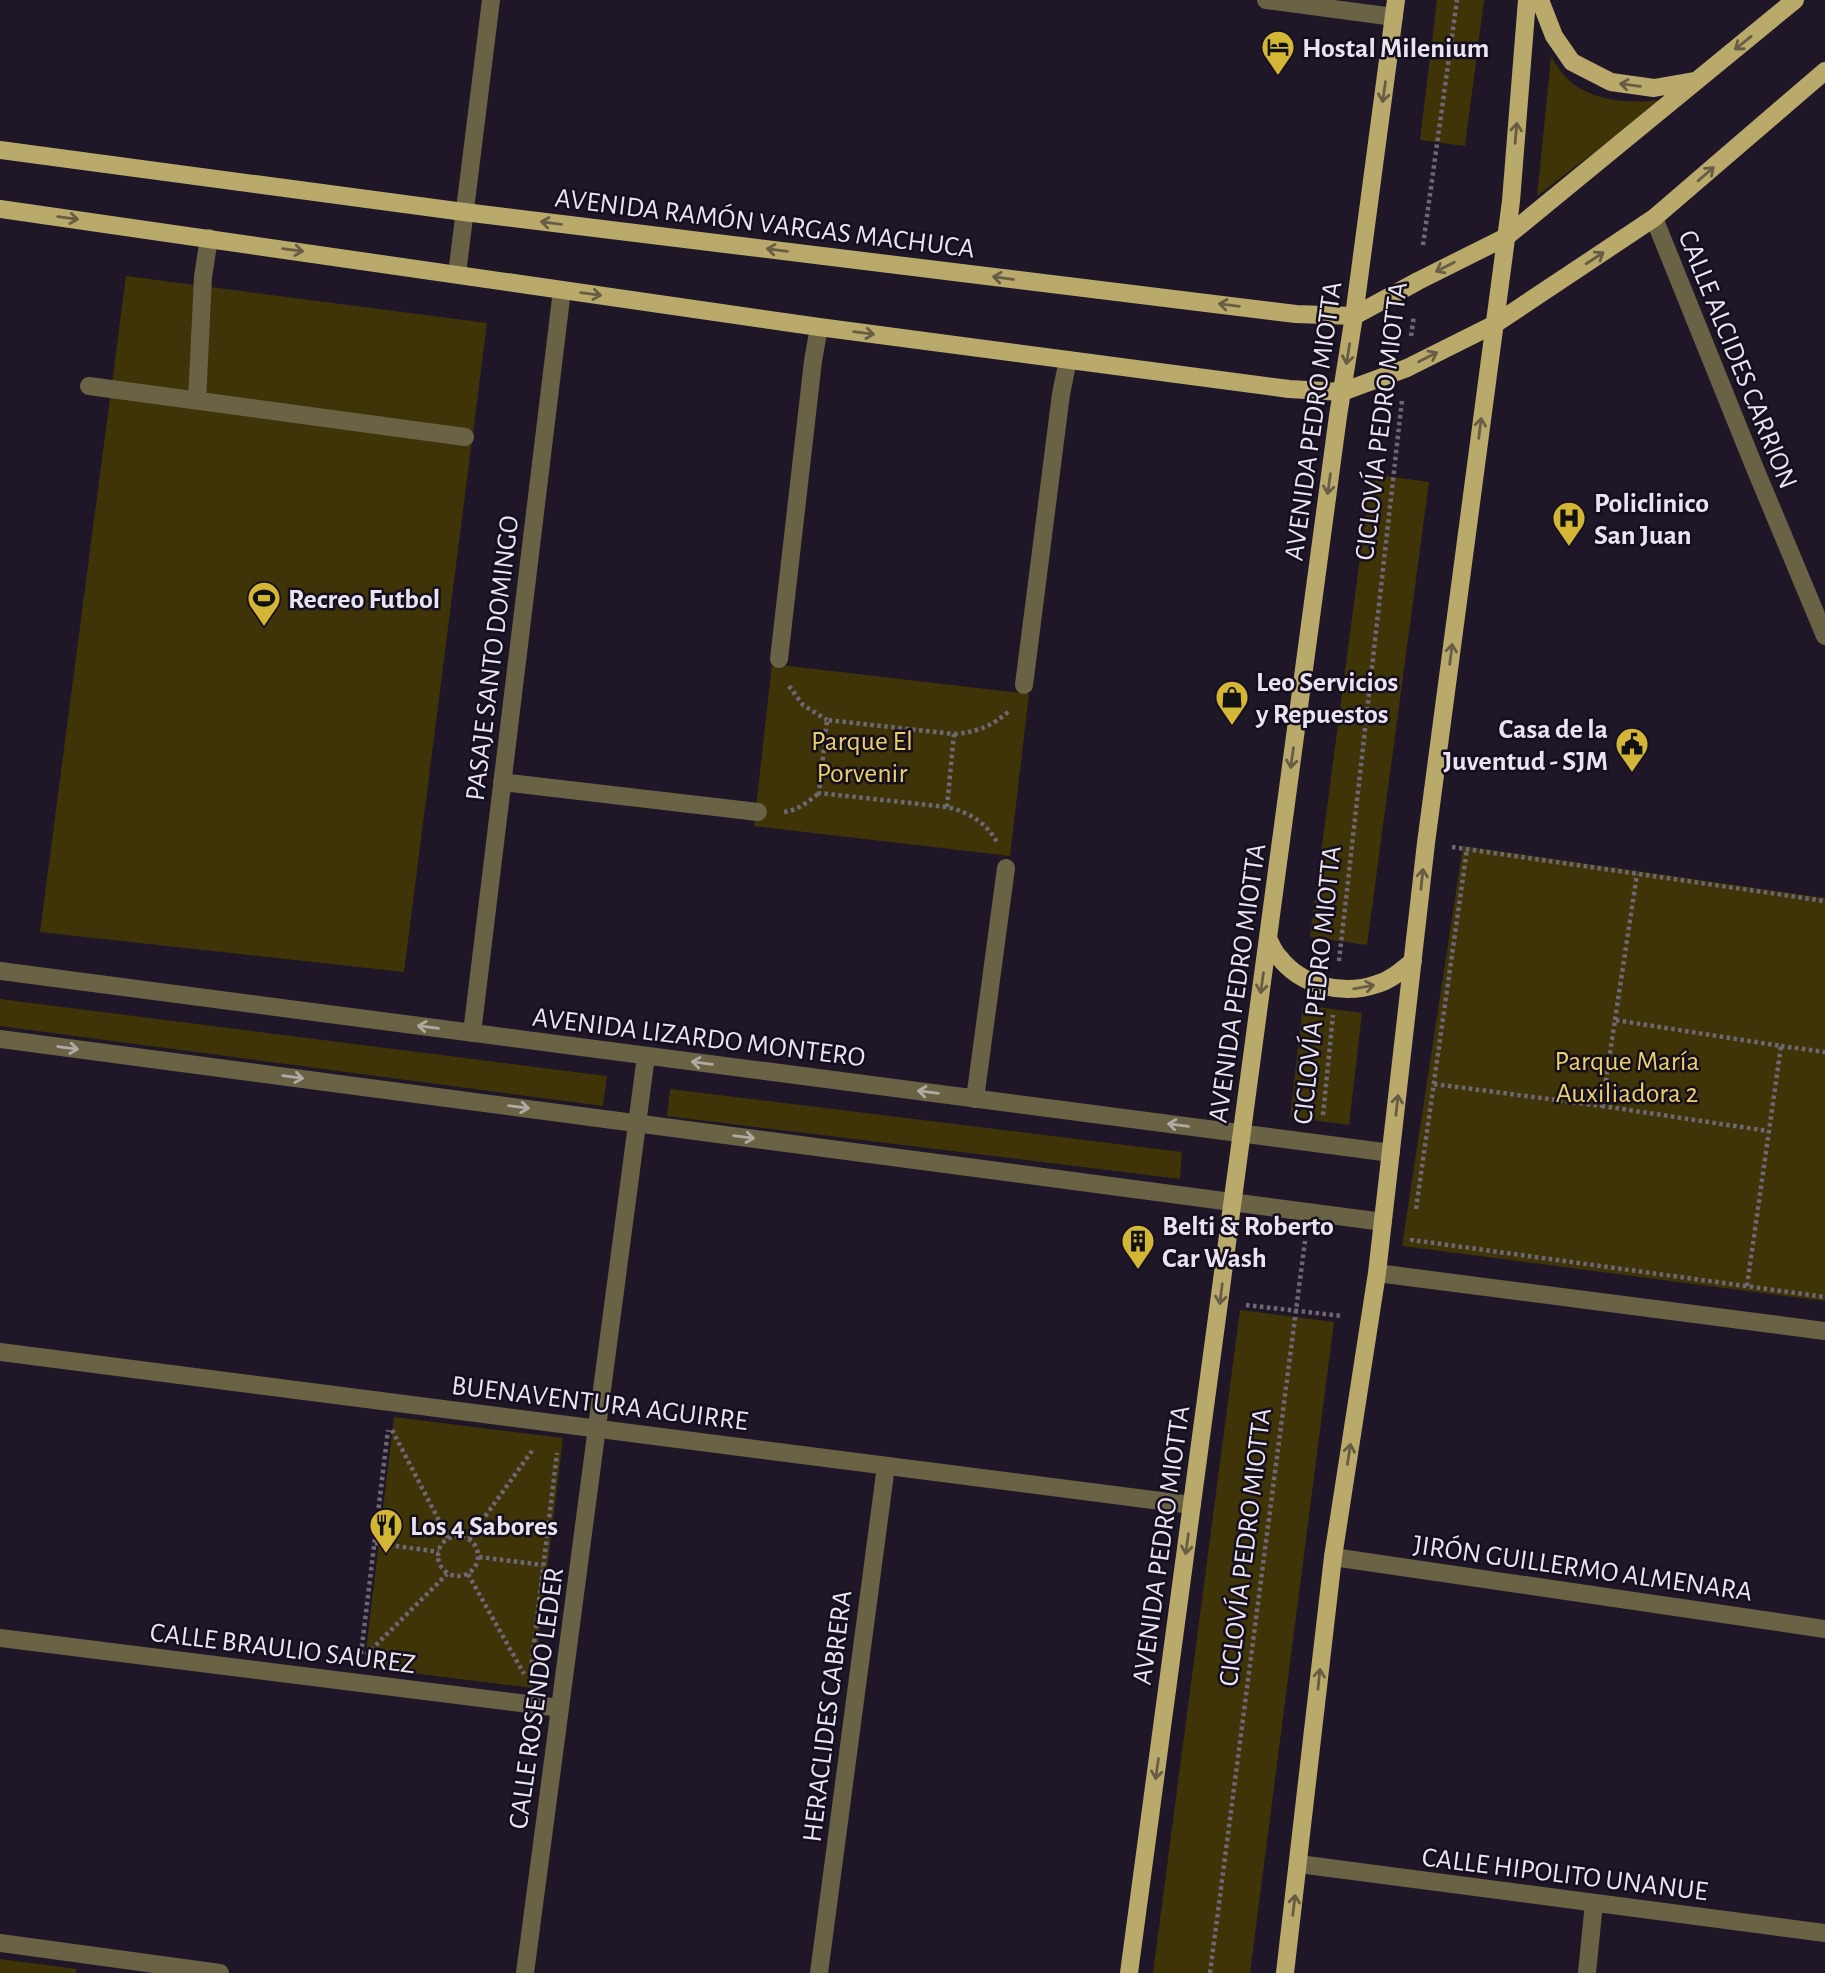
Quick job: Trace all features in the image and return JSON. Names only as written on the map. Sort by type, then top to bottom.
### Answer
[{"type":"main road","points":[[1285,1973],[1333,1557],[1377,1273],[1426,843],[1511,201],[1527,0]]},
{"type":"main road","points":[[1540,0],[1554,36],[1572,62],[1611,82],[1654,88],[1698,80]]},
{"type":"main road","points":[[1354,316],[1506,237],[1795,0]]},
{"type":"main road","name":"AVENIDA PEDRO MIOTTA","points":[[1129,1973],[1395,8]]},
{"type":"main road","points":[[0,209],[819,327],[1289,389],[1342,392],[1407,368],[1495,324],[1654,218],[1825,71]]},
{"type":"main road","name":"AVENIDA RAMÓN VARGAS MACHUCA","points":[[0,150],[464,212],[1296,314],[1354,316]]},
{"type":"main road","points":[[1268,938],[1278,957],[1295,973],[1314,984],[1336,989],[1357,989],[1378,984],[1397,975],[1413,961]]},
{"type":"street","points":[[457,274],[491,0]]},
{"type":"street","points":[[1266,0],[1395,8]]},
{"type":"street","name":"CALLE ALCIDES CARRION","points":[[1654,218],[1825,636]]},
{"type":"street","points":[[197,401],[203,277],[209,238]]},
{"type":"street","name":"PASAJE SANTO DOMINGO","points":[[472,1033],[562,290]]},
{"type":"street","points":[[779,659],[819,327]]},
{"type":"street","points":[[1024,685],[1068,360]]},
{"type":"street","points":[[89,387],[465,437]]},
{"type":"street","points":[[502,782],[758,812]]},
{"type":"street","points":[[975,1099],[1006,868]]},
{"type":"street","name":"AVENIDA LIZARDO MONTERO","points":[[0,971],[1391,1153]]},
{"type":"street","points":[[0,1039],[1383,1222]]},
{"type":"street","name":"CALLE ROSENDO LEDER","points":[[525,1973],[646,1056]]},
{"type":"street","points":[[1377,1273],[1825,1331]]},
{"type":"street","name":"BUENAVENTURA AGUIRRE","points":[[0,1352],[1192,1505]]},
{"type":"street","name":"HERACLIDES CABRERA","points":[[819,1973],[886,1466]]},
{"type":"street","name":"JIRÓN GUILLERMO ALMENARA","points":[[1333,1557],[1825,1629]]},
{"type":"street","name":"CALLE BRAULIO SAUREZ","points":[[0,1638],[560,1708]]},
{"type":"street","name":"CALLE HIPOLITO UNANUE","points":[[1299,1864],[1825,1933]]},
{"type":"street","points":[[1587,1973],[1594,1903]]},
{"type":"street","points":[[0,1943],[220,1973]]},
{"type":"path","name":"CICLOVÍA PEDRO MIOTTA","points":[[1320,1144],[1407,368],[1457,0]]},
{"type":"path","points":[[779,659],[784,678],[794,695],[803,705],[827,720],[954,734],[984,729],[996,722],[1009,711],[1024,685]]},
{"type":"path","points":[[758,812],[775,814],[792,811],[819,793],[827,720]]},
{"type":"path","points":[[947,807],[954,734]]},
{"type":"path","points":[[819,793],[960,810],[983,823],[998,843],[1006,868]]},
{"type":"path","points":[[1426,843],[1825,901]]},
{"type":"path","points":[[1416,1214],[1467,849]]},
{"type":"path","points":[[1602,1106],[1637,874]]},
{"type":"path","points":[[1615,1020],[1825,1052]]},
{"type":"path","points":[[1747,1286],[1781,1046]]},
{"type":"path","points":[[1434,1084],[1602,1106],[1768,1132]]},
{"type":"path","name":"CICLOVÍA PEDRO MIOTTA","points":[[1210,1973],[1309,1212]]},
{"type":"path","points":[[1414,1227],[1412,1240],[1825,1297]]},
{"type":"path","points":[[1220,1302],[1370,1320]]},
{"type":"path","points":[[389,1425],[402,1427]]},
{"type":"path","points":[[389,1425],[448,1538]]},
{"type":"path","points":[[360,1661],[389,1425]]},
{"type":"path","points":[[469,1539],[537,1444],[524,1442]]},
{"type":"path","points":[[468,1574],[529,1682],[558,1446]]},
{"type":"path","points":[[459,1536],[469,1539],[477,1547],[479,1557],[476,1568],[457,1577],[447,1574],[440,1566],[441,1545],[448,1538],[459,1536]]},
{"type":"path","points":[[375,1543],[439,1552]]},
{"type":"path","points":[[479,1557],[543,1565]]},
{"type":"path","points":[[360,1661],[447,1574]]},
{"type":"path","points":[[360,1661],[373,1662]]},
{"type":"green space","points":[[1437,0],[1484,0],[1465,146],[1420,140]]},
{"type":"green space","points":[[1551,57],[1572,83],[1586,92],[1607,99],[1663,100],[1537,196]]},
{"type":"green space","name":"Recreo Futbol","points":[[126,276],[487,323],[404,972],[40,932]]},
{"type":"green space","points":[[1371,474],[1429,482],[1367,945],[1310,937]]},
{"type":"green space","name":"Parque El Porvenir","points":[[772,664],[1029,694],[1010,856],[754,826]]},
{"type":"green space","name":"Parque María Auxiliadora 2","points":[[1463,846],[1825,898],[1825,1301],[1402,1246]]},
{"type":"green space","points":[[0,999],[607,1076],[603,1106],[0,1026]]},
{"type":"green space","points":[[1303,1005],[1362,1013],[1349,1125],[1290,1117]]},
{"type":"green space","points":[[670,1089],[1182,1152],[1180,1179],[667,1116]]},
{"type":"green space","points":[[1240,1310],[1334,1322],[1250,1973],[1153,1973]]},
{"type":"green space","points":[[394,1417],[563,1438],[533,1688],[364,1667]]},
{"type":"green space","points":[[0,1959],[77,1969],[76,1973],[0,1973]]},
{"type":"place","name":"Hostal Milenium","points":[[1278,77]]},
{"type":"place","name":"Policlinico San Juan","points":[[1569,548]]},
{"type":"place","name":"Recreo Futbol","points":[[264,628]]},
{"type":"place","name":"Leo Servicios y Repuestos","points":[[1232,727]]},
{"type":"place","name":"Casa de la Juventud - SJM","points":[[1632,774]]},
{"type":"place","name":"Belti & Roberto Car Wash","points":[[1138,1271]]},
{"type":"place","name":"Los 4 Sabores","points":[[386,1555]]}]
